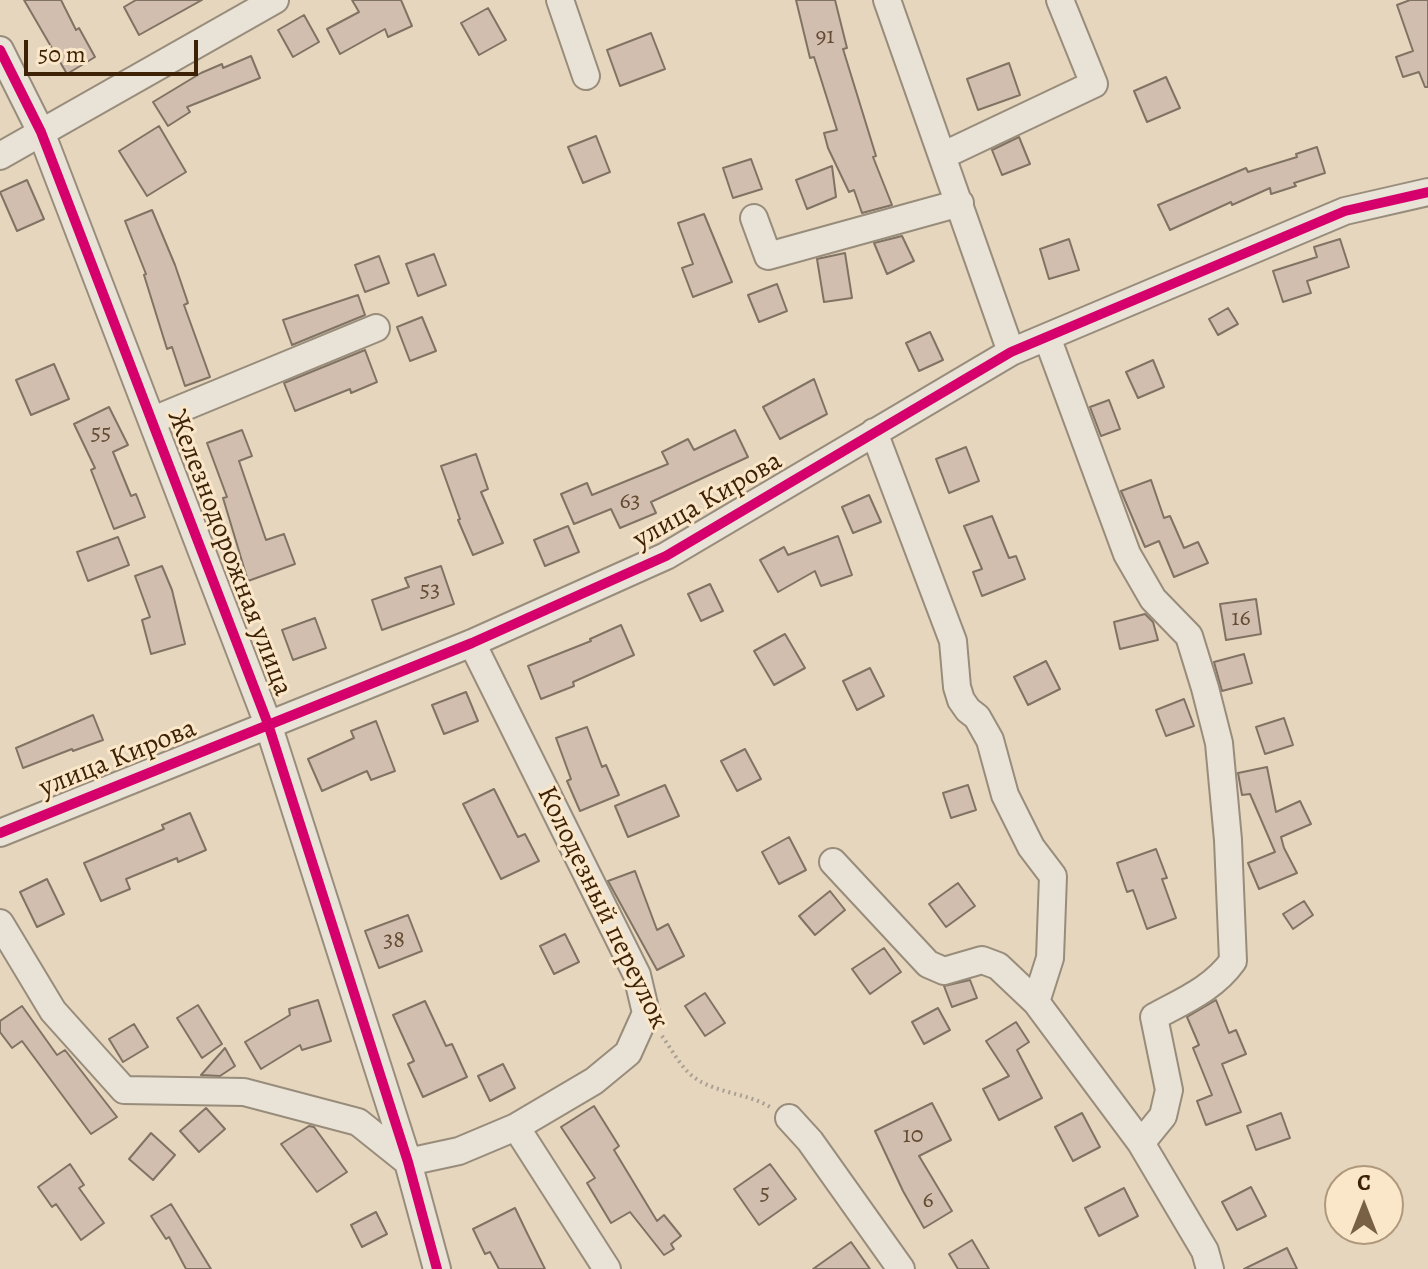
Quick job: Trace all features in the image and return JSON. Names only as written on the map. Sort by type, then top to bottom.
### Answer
[{"type":"street","points":[[0,156],[275,0]]},
{"type":"street","points":[[560,0],[586,76]]},
{"type":"street","points":[[887,0],[1011,352]]},
{"type":"street","points":[[942,156],[1094,84],[1060,0]]},
{"type":"street","name":"Железнодорожная улица","points":[[0,50],[41,132],[268,724],[408,1162],[437,1269]]},
{"type":"street","name":"улица Кирова","points":[[0,833],[472,643],[666,556],[1011,352],[1345,211],[1428,192]]},
{"type":"street","points":[[754,218],[768,256],[960,203]]},
{"type":"street","name":"Железнодорожная улица","points":[[153,420],[376,328]]},
{"type":"street","points":[[1047,337],[1127,554],[1153,599],[1189,636],[1219,743],[1228,840],[1233,961],[1222,976],[1205,989],[1154,1017],[1169,1090],[1163,1116],[1141,1143]]},
{"type":"street","points":[[874,432],[953,641],[961,700],[977,717],[990,740],[1005,795],[1031,847],[1053,876],[1050,958],[1036,1002]]},
{"type":"street","name":"Колодезный переулок","points":[[472,643],[637,975],[646,1013]]},
{"type":"street","points":[[833,862],[928,964],[944,971],[982,960],[998,966],[1036,1002],[1141,1143],[1205,1251],[1210,1269]]},
{"type":"street","points":[[0,923],[53,1011],[124,1090],[244,1092],[358,1122],[408,1162],[459,1151],[516,1127],[594,1081],[628,1053],[646,1013]]},
{"type":"street","points":[[789,1118],[810,1141],[901,1269]]},
{"type":"street","points":[[516,1127],[607,1269]]},
{"type":"building","points":[[24,0],[61,0],[76,30],[79,28],[95,57],[67,74]]},
{"type":"building","points":[[136,0],[202,0],[139,35],[124,7]]},
{"type":"building","points":[[352,0],[401,0],[412,26],[388,37],[385,29],[340,54],[327,29],[359,12]]},
{"type":"building","points":[[796,0],[835,0],[847,48],[843,49],[876,156],[873,157],[892,205],[862,213],[854,190],[849,192],[828,148],[824,133],[837,130],[814,57],[810,58]]},
{"type":"building","points":[[1410,0],[1428,0],[1428,87],[1425,87],[1419,72],[1403,77],[1396,57],[1413,51],[1397,5]]},
{"type":"building","points":[[488,8],[506,40],[479,55],[461,23]]},
{"type":"building","points":[[304,15],[319,42],[293,57],[278,30]]},
{"type":"building","points":[[651,33],[665,69],[620,86],[607,50]]},
{"type":"building","points":[[251,56],[260,78],[187,107],[190,112],[168,126],[153,102],[201,73]]},
{"type":"building","points":[[1009,63],[1020,95],[978,110],[967,79]]},
{"type":"building","points":[[1166,77],[1180,108],[1147,122],[1134,91]]},
{"type":"building","points":[[159,126],[186,172],[147,196],[119,151]]},
{"type":"building","points":[[596,136],[610,172],[583,183],[568,147]]},
{"type":"building","points":[[1019,137],[1030,164],[1002,175],[992,150]]},
{"type":"building","points":[[1317,147],[1325,173],[1294,183],[1296,186],[1271,194],[1270,188],[1170,230],[1158,205],[1246,168],[1248,172],[1297,157],[1296,154]]},
{"type":"building","points":[[751,159],[762,189],[733,198],[723,168]]},
{"type":"building","points":[[832,166],[836,197],[807,209],[796,180]]},
{"type":"building","points":[[27,180],[44,219],[17,231],[0,192]]},
{"type":"building","points":[[152,210],[175,265],[188,303],[184,305],[210,377],[185,386],[172,347],[167,349],[146,274],[125,221]]},
{"type":"building","points":[[704,214],[732,282],[693,297],[682,268],[693,264],[678,223]]},
{"type":"building","points":[[902,236],[914,261],[887,274],[874,243]]},
{"type":"building","points":[[1069,239],[1079,270],[1049,279],[1040,249]]},
{"type":"building","points":[[1340,239],[1349,267],[1307,281],[1311,293],[1283,302],[1273,271],[1317,257],[1314,247]]},
{"type":"building","points":[[845,253],[852,298],[824,302],[817,259]]},
{"type":"building","points":[[434,254],[446,285],[418,296],[406,264]]},
{"type":"building","points":[[379,256],[389,283],[365,292],[355,265]]},
{"type":"building","points":[[777,284],[787,311],[759,322],[748,295]]},
{"type":"building","points":[[358,295],[365,315],[292,345],[283,320]]},
{"type":"building","points":[[1228,308],[1238,324],[1218,335],[1209,319]]},
{"type":"building","points":[[422,317],[436,351],[410,361],[397,327]]},
{"type":"building","points":[[930,332],[943,360],[919,371],[906,343]]},
{"type":"building","points":[[365,350],[377,382],[351,393],[350,389],[295,411],[284,383]]},
{"type":"building","points":[[1153,360],[1164,387],[1138,398],[1126,372]]},
{"type":"building","points":[[54,364],[69,399],[31,415],[16,380]]},
{"type":"building","points":[[814,379],[827,414],[780,439],[763,407]]},
{"type":"building","points":[[1109,400],[1120,429],[1101,436],[1090,407]]},
{"type":"building","points":[[109,407],[128,445],[113,452],[131,496],[136,494],[145,517],[114,529],[91,470],[95,468],[74,424]]},
{"type":"building","points":[[242,430],[252,456],[239,461],[266,540],[284,534],[295,564],[248,581],[223,498],[227,497],[207,443]]},
{"type":"building","points":[[735,430],[748,457],[651,502],[656,513],[620,528],[611,509],[574,524],[561,494],[587,483],[592,495],[668,464],[662,452],[688,439],[694,450]]},
{"type":"building","points":[[966,447],[979,481],[949,493],[936,459]]},
{"type":"building","points":[[476,454],[488,489],[481,492],[503,543],[473,555],[441,466]]},
{"type":"building","points":[[1151,480],[1164,518],[1170,516],[1184,548],[1198,542],[1208,563],[1174,577],[1159,541],[1145,547],[1121,491]]},
{"type":"building","points":[[869,495],[881,522],[853,533],[842,507]]},
{"type":"building","points":[[992,516],[1009,558],[1016,556],[1025,579],[982,596],[973,572],[982,569],[964,526]]},
{"type":"building","points":[[568,526],[579,552],[545,566],[534,540]]},
{"type":"building","points":[[838,536],[852,575],[821,586],[815,571],[778,592],[760,560],[784,547],[788,555]]},
{"type":"building","points":[[118,537],[129,565],[88,581],[77,552]]},
{"type":"building","points":[[162,566],[172,590],[185,644],[151,654],[142,620],[150,617],[135,576]]},
{"type":"building","points":[[441,566],[454,604],[382,630],[372,600],[409,587],[405,578]]},
{"type":"building","points":[[710,584],[723,611],[701,621],[688,594]]},
{"type":"building","points":[[1256,599],[1261,634],[1226,640],[1220,604]]},
{"type":"building","points":[[1145,614],[1153,622],[1158,640],[1120,649],[1114,622]]},
{"type":"building","points":[[315,618],[326,648],[293,660],[282,630]]},
{"type":"building","points":[[621,625],[634,655],[541,699],[528,666],[591,641]]},
{"type":"building","points":[[785,634],[805,668],[774,685],[754,651]]},
{"type":"building","points":[[1244,654],[1252,683],[1222,691],[1214,662]]},
{"type":"building","points":[[1046,661],[1060,689],[1028,705],[1014,677]]},
{"type":"building","points":[[870,668],[884,696],[857,710],[843,681]]},
{"type":"building","points":[[466,692],[478,721],[444,734],[432,705]]},
{"type":"building","points":[[1184,699],[1194,726],[1166,736],[1156,710]]},
{"type":"building","points":[[93,715],[103,740],[23,768],[16,748]]},
{"type":"building","points":[[1284,718],[1293,745],[1265,754],[1256,727]]},
{"type":"building","points":[[376,721],[395,771],[371,780],[367,771],[322,791],[308,759],[354,738],[351,731]]},
{"type":"building","points":[[587,727],[602,767],[606,765],[619,795],[580,811],[567,781],[571,779],[556,738]]},
{"type":"building","points":[[745,749],[761,779],[737,791],[721,761]]},
{"type":"building","points":[[1267,767],[1276,812],[1300,801],[1311,824],[1281,837],[1297,873],[1259,889],[1248,863],[1275,852],[1250,794],[1242,795],[1238,773]]},
{"type":"building","points":[[665,785],[679,816],[628,837],[615,806]]},
{"type":"building","points":[[968,785],[976,810],[951,818],[943,793]]},
{"type":"building","points":[[494,789],[518,837],[525,834],[539,861],[501,879],[463,804]]},
{"type":"building","points":[[190,813],[206,850],[126,879],[130,889],[101,901],[84,863],[164,829],[162,825]]},
{"type":"building","points":[[789,837],[806,870],[779,884],[762,852]]},
{"type":"building","points":[[1156,849],[1167,878],[1162,879],[1176,918],[1147,929],[1133,890],[1127,892],[1117,863]]},
{"type":"building","points":[[635,871],[657,930],[668,924],[684,956],[657,970],[608,881]]},
{"type":"building","points":[[47,879],[64,914],[37,927],[20,892]]},
{"type":"building","points":[[958,883],[975,906],[946,927],[929,904]]},
{"type":"building","points":[[830,891],[845,910],[815,935],[799,916]]},
{"type":"building","points":[[1304,901],[1313,915],[1293,929],[1283,914]]},
{"type":"building","points":[[408,915],[422,951],[379,968],[365,931]]},
{"type":"building","points":[[565,934],[579,962],[554,974],[540,946]]},
{"type":"building","points":[[884,948],[901,972],[870,994],[852,969]]},
{"type":"building","points":[[970,980],[977,998],[952,1007],[944,986]]},
{"type":"building","points":[[705,993],[725,1023],[705,1036],[685,1006]]},
{"type":"building","points":[[318,1000],[331,1041],[302,1050],[300,1045],[261,1069],[245,1042],[290,1015],[289,1009]]},
{"type":"building","points":[[1216,1000],[1229,1033],[1236,1030],[1246,1054],[1222,1064],[1241,1112],[1206,1125],[1197,1101],[1212,1095],[1193,1048],[1199,1045],[1187,1017]]},
{"type":"building","points":[[425,1001],[446,1046],[452,1044],[467,1077],[423,1097],[408,1064],[414,1061],[393,1015]]},
{"type":"building","points":[[198,1005],[222,1044],[202,1058],[177,1018]]},
{"type":"building","points":[[22,1006],[57,1055],[65,1050],[117,1117],[91,1134],[22,1041],[12,1048],[0,1032],[0,1021]]},
{"type":"building","points":[[938,1008],[950,1030],[924,1044],[912,1022]]},
{"type":"building","points":[[1016,1022],[1029,1042],[1017,1050],[1042,1098],[999,1120],[983,1089],[1009,1076],[986,1041]]},
{"type":"building","points":[[134,1024],[148,1047],[123,1062],[109,1039]]},
{"type":"building","points":[[225,1048],[235,1066],[220,1076],[201,1075]]},
{"type":"building","points":[[503,1064],[515,1088],[490,1101],[478,1076]]},
{"type":"building","points":[[932,1103],[951,1140],[919,1156],[952,1211],[924,1228],[875,1131]]},
{"type":"building","points":[[594,1106],[619,1146],[614,1150],[657,1221],[664,1215],[681,1236],[671,1244],[674,1249],[664,1255],[630,1212],[611,1223],[587,1183],[595,1178],[561,1127]]},
{"type":"building","points":[[206,1108],[225,1129],[199,1152],[180,1131]]},
{"type":"building","points":[[1082,1113],[1100,1147],[1073,1161],[1055,1127]]},
{"type":"building","points":[[1281,1113],[1290,1138],[1256,1150],[1247,1126]]},
{"type":"building","points":[[309,1126],[314,1127],[347,1172],[317,1192],[281,1144]]},
{"type":"building","points":[[151,1133],[175,1155],[153,1180],[129,1159]]},
{"type":"building","points":[[70,1164],[84,1185],[79,1188],[104,1223],[81,1240],[56,1204],[52,1207],[38,1187]]},
{"type":"building","points":[[770,1164],[796,1199],[759,1225],[734,1189]]},
{"type":"building","points":[[1251,1187],[1266,1216],[1237,1230],[1222,1202]]},
{"type":"building","points":[[1124,1188],[1138,1216],[1099,1236],[1085,1208]]},
{"type":"building","points":[[171,1204],[211,1269],[186,1269],[169,1237],[166,1239],[151,1216]]},
{"type":"building","points":[[515,1208],[545,1269],[499,1269],[490,1252],[485,1254],[473,1229]]},
{"type":"building","points":[[376,1212],[387,1234],[362,1247],[351,1225]]},
{"type":"building","points":[[972,1240],[989,1269],[958,1269],[949,1254]]},
{"type":"building","points":[[851,1242],[870,1269],[813,1269]]},
{"type":"building","points":[[1287,1248],[1297,1269],[1244,1269]]},
{"type":"cycle path","points":[[0,50],[41,132],[268,724],[408,1162],[437,1269]]},
{"type":"cycle path","points":[[0,833],[472,643],[666,556],[1011,352],[1345,211],[1428,192]]}]
